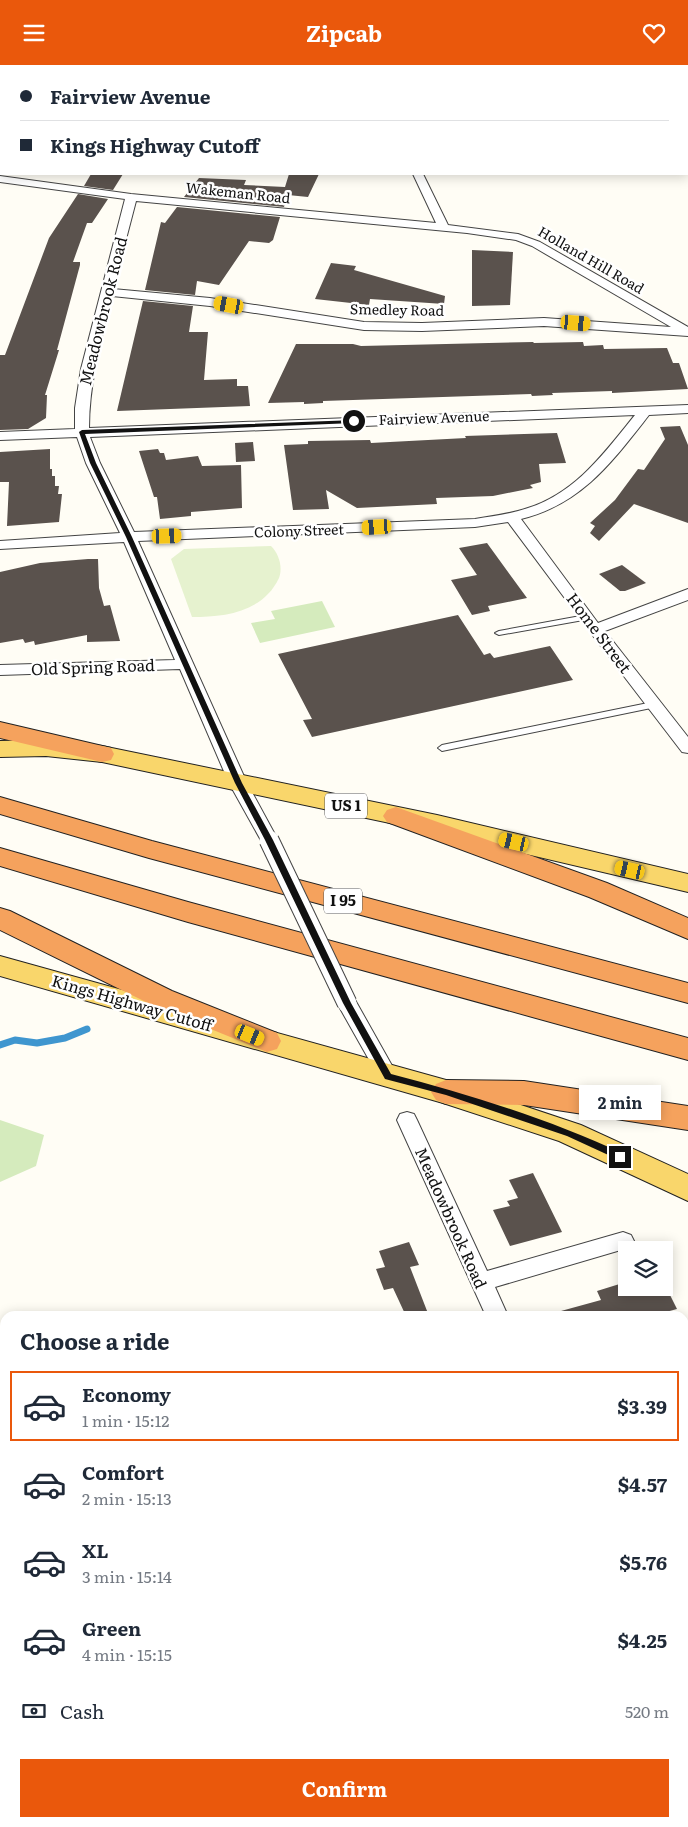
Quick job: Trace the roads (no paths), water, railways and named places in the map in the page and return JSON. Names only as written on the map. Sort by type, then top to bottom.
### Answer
[{"type":"highway","points":[[0,729],[102,754]]},
{"type":"highway","name":"I 95","points":[[0,805],[149,849],[688,993]]},
{"type":"highway","points":[[396,816],[598,890],[688,929]]},
{"type":"highway","points":[[0,857],[198,915],[688,1049]]},
{"type":"highway","points":[[0,918],[162,998],[267,1041]]},
{"type":"highway","points":[[446,1092],[524,1093],[688,1118]]},
{"type":"main road","name":"US 1","points":[[0,749],[46,748],[102,754],[437,824],[688,883]]},
{"type":"main road","name":"Kings Highway Cutoff","points":[[0,966],[446,1092],[570,1133],[688,1188]]},
{"type":"street","points":[[418,175],[443,227]]},
{"type":"street","name":"Wakeman Road","points":[[0,179],[131,197],[443,227]]},
{"type":"street","name":"Meadowbrook Road","points":[[131,197],[87,369],[82,408],[82,432],[93,463],[129,537],[238,783],[269,840],[347,1003],[388,1076]]},
{"type":"street","name":"Holland Hill Road","points":[[443,227],[518,237],[536,244],[688,332]]},
{"type":"street","name":"Smedley Road","points":[[108,292],[210,302],[364,326],[422,327],[544,322],[688,332]]},
{"type":"street","name":"Fairview Avenue","points":[[0,436],[688,409]]},
{"type":"street","name":"Colony Street","points":[[0,545],[129,537],[475,523],[512,517],[555,503],[580,485],[603,462],[646,410]]},
{"type":"street","name":"Home Street","points":[[512,517],[653,705],[688,748]]},
{"type":"street","points":[[591,623],[666,604],[688,594]]},
{"type":"street","name":"Old Spring Road","points":[[0,670],[186,664]]},
{"type":"street","name":"Meadowbrook Road","points":[[407,1120],[495,1311]]},
{"type":"street","points":[[480,1281],[618,1242]]},
{"type":"lane","points":[[499,633],[591,623]]},
{"type":"lane","points":[[442,749],[653,705]]},
{"type":"waterway","points":[[0,1045],[15,1040],[37,1043],[65,1038],[87,1029]]}]
